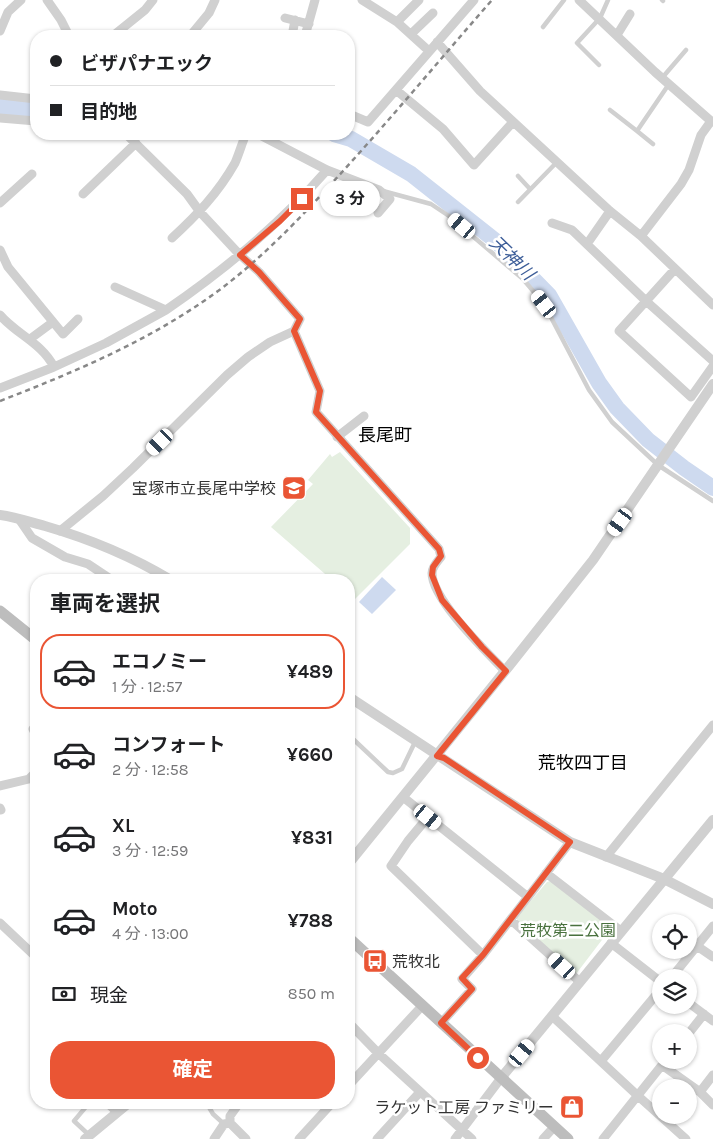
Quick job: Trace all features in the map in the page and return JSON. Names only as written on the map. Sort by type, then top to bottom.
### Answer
[{"type":"main road","points":[[0,612],[30,635]]},
{"type":"main road","points":[[355,944],[568,1139]]},
{"type":"street","points":[[0,31],[8,12],[21,0]]},
{"type":"street","points":[[47,0],[66,30]]},
{"type":"street","points":[[120,30],[145,10],[153,0]]},
{"type":"street","points":[[195,30],[209,13],[215,0]]},
{"type":"street","points":[[307,30],[315,0]]},
{"type":"street","points":[[362,0],[397,22],[429,51]]},
{"type":"street","points":[[397,22],[419,0]]},
{"type":"street","points":[[355,117],[368,122],[474,0]]},
{"type":"street","points":[[579,0],[712,121],[701,135],[689,170],[681,184],[641,236]]},
{"type":"street","points":[[411,34],[433,13]]},
{"type":"street","points":[[617,35],[630,14]]},
{"type":"street","points":[[286,18],[309,24]]},
{"type":"street","points":[[293,30],[295,20]]},
{"type":"street","points":[[437,42],[480,91],[610,211],[641,236],[713,305]]},
{"type":"street","points":[[396,90],[443,129],[474,165],[513,122]]},
{"type":"street","points":[[0,95],[30,98]]},
{"type":"street","points":[[0,118],[30,120]]},
{"type":"street","points":[[60,531],[103,496],[133,468],[227,375],[270,342],[294,331],[300,319],[259,272],[240,255],[200,212],[187,194],[133,140]]},
{"type":"street","points":[[172,238],[200,212],[235,162],[244,140]]},
{"type":"street","points":[[270,140],[327,170],[380,190],[390,199],[378,213]]},
{"type":"street","points":[[83,194],[136,143]]},
{"type":"street","points":[[0,388],[54,367],[106,343],[166,310],[203,284],[280,221],[327,170]]},
{"type":"street","points":[[0,203],[32,174]]},
{"type":"street","points":[[587,244],[610,211]]},
{"type":"street","points":[[552,223],[572,230],[646,301],[713,361]]},
{"type":"street","points":[[0,250],[8,267],[63,334],[78,319]]},
{"type":"street","points":[[676,269],[619,331],[691,397],[713,366]]},
{"type":"street","points":[[115,287],[166,310]]},
{"type":"street","points":[[0,315],[6,322],[30,339],[49,358],[54,367]]},
{"type":"street","points":[[30,339],[53,322]]},
{"type":"street","points":[[294,331],[320,391],[316,412],[439,549],[441,556],[433,567],[432,575],[442,600],[482,647],[506,671]]},
{"type":"street","points":[[355,855],[381,819],[437,756],[593,560],[713,384]]},
{"type":"street","points":[[337,437],[364,416]]},
{"type":"street","points":[[0,514],[107,547],[145,564],[161,574]]},
{"type":"street","points":[[19,519],[32,538],[65,557],[88,564],[103,574]]},
{"type":"street","points":[[355,701],[570,842],[664,879],[713,904]]},
{"type":"street","points":[[606,857],[712,727]]},
{"type":"street","points":[[0,786],[30,778]]},
{"type":"street","points":[[397,801],[428,817],[528,897]]},
{"type":"street","points":[[428,817],[391,866],[483,955]]},
{"type":"street","points":[[455,1139],[501,1078],[713,820]]},
{"type":"street","points":[[441,1023],[472,989],[462,978],[511,920],[570,842]]},
{"type":"street","points":[[546,873],[621,931]]},
{"type":"street","points":[[511,920],[580,982]]},
{"type":"street","points":[[0,923],[30,951]]},
{"type":"street","points":[[713,926],[697,946],[713,958]]},
{"type":"street","points":[[611,943],[652,975]]},
{"type":"street","points":[[678,969],[686,959]]},
{"type":"street","points":[[600,1061],[652,1000]]},
{"type":"street","points":[[355,1078],[422,1006]]},
{"type":"street","points":[[697,1008],[713,1021]]},
{"type":"street","points":[[696,1024],[704,1014]]},
{"type":"street","points":[[552,1016],[686,1139]]},
{"type":"street","points":[[355,1029],[378,1053],[472,1139]]},
{"type":"street","points":[[603,1139],[659,1069]]},
{"type":"street","points":[[671,1069],[713,1105]]},
{"type":"street","points":[[700,1092],[713,1075]]},
{"type":"street","points":[[377,1139],[420,1092]]},
{"type":"street","points":[[90,1138],[122,1109]]},
{"type":"street","points":[[214,1139],[235,1109]]},
{"type":"street","points":[[299,1139],[327,1109]]},
{"type":"street","points":[[227,1123],[246,1139]]},
{"type":"street","points":[[543,1139],[554,1127]]},
{"type":"lane","points":[[543,27],[564,0]]},
{"type":"lane","points":[[599,66],[577,43],[600,18],[608,0]]},
{"type":"lane","points":[[637,131],[686,50]]},
{"type":"lane","points":[[610,110],[653,144]]},
{"type":"lane","points":[[518,202],[557,162]]},
{"type":"lane","points":[[518,176],[530,189]]},
{"type":"lane","points":[[380,190],[431,204],[449,216],[523,279],[544,304],[576,368],[600,407],[612,422],[657,466],[713,501]]},
{"type":"lane","points":[[355,741],[385,769],[393,773],[402,769],[415,742]]},
{"type":"lane","points":[[84,1109],[74,1121],[90,1138]]},
{"type":"lane","points":[[111,1109],[116,1114]]},
{"type":"lane","points":[[210,1109],[213,1114],[227,1123]]},
{"type":"green space","points":[[340,452],[410,528],[410,544],[355,599],[355,574],[325,574],[271,527],[313,484],[308,480],[330,454],[332,457]]},
{"type":"green space","name":"荒牧第二公園","points":[[550,881],[611,928],[576,974],[517,921],[517,917],[547,882]]},
{"type":"water","points":[[382,577],[396,590],[372,614],[359,602]]},
{"type":"waterway","name":"天神川","points":[[0,106],[30,109]]},
{"type":"waterway","name":"天神川","points":[[353,140],[411,174],[497,242],[549,295],[599,383],[617,408],[648,440],[713,488]]},
{"type":"railway","points":[[0,401],[85,366],[140,339],[193,309],[235,278],[299,219],[381,129],[492,0]]},
{"type":"place","name":"宝塚市立長尾中学校","points":[[294,488]]},
{"type":"place","name":"荒牧北","points":[[375,961]]},
{"type":"place","name":"ラケット工房 ファミリー","points":[[572,1107]]},
{"type":"district","name":"長尾町","points":[[385,435]]},
{"type":"district","name":"荒牧四丁目","points":[[583,763]]},
{"type":"route","points":[[302,199],[280,221],[240,255],[259,272],[300,319],[294,331],[320,391],[316,412],[439,549],[441,556],[433,567],[432,575],[442,600],[482,647],[506,671],[437,756],[444,758],[570,842],[511,920],[462,978],[472,989],[441,1023],[478,1058]]}]
